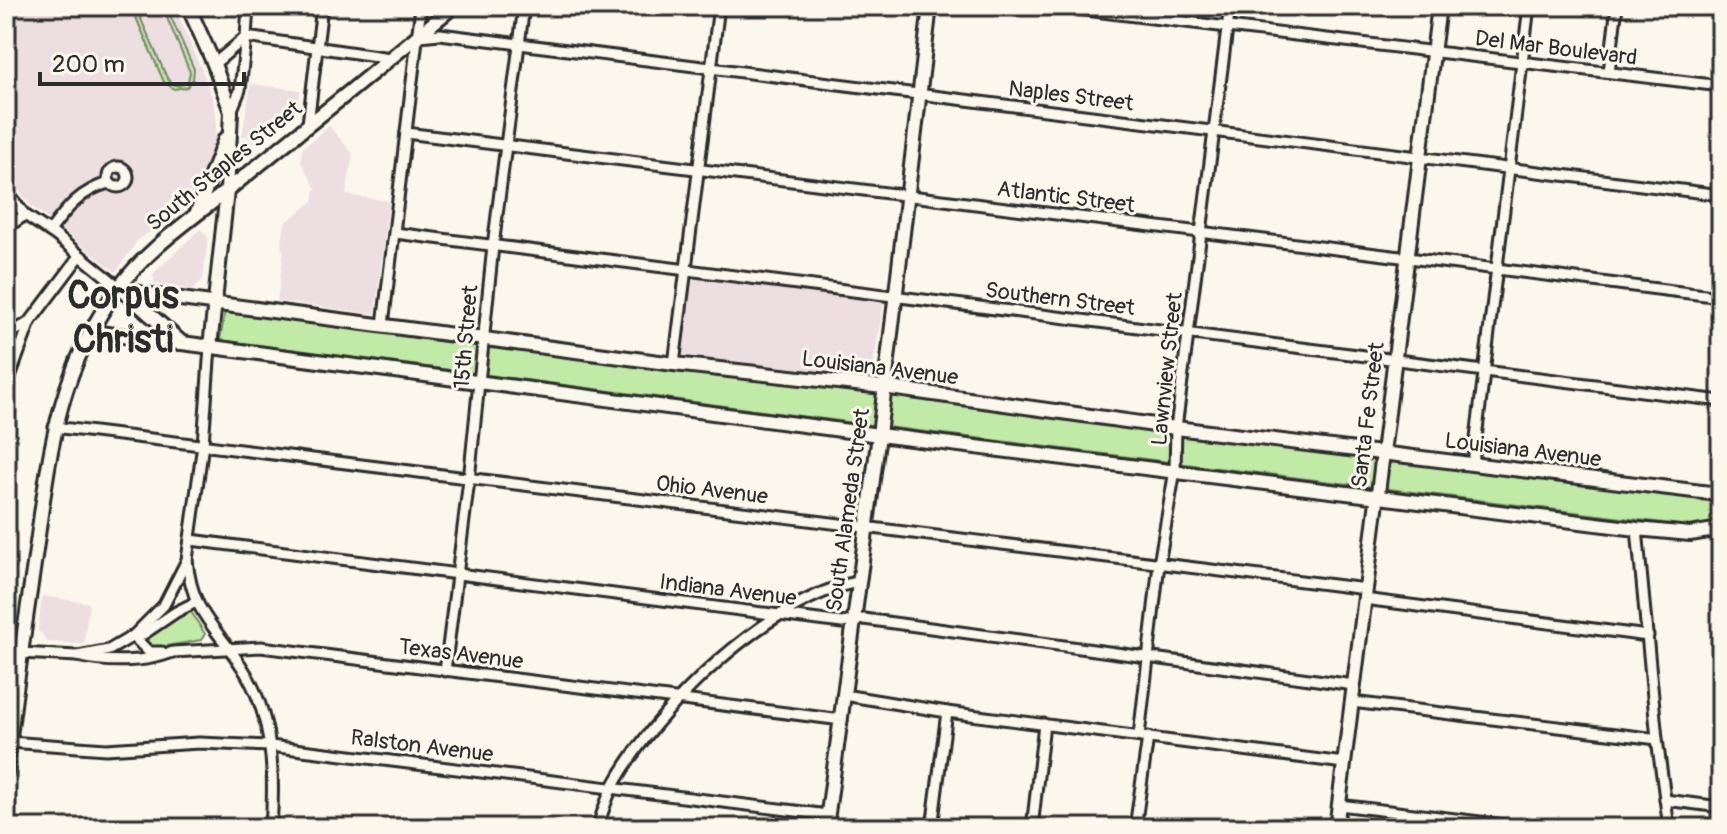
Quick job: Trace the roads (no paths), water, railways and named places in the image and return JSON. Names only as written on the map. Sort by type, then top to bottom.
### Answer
[{"type":"main road","points":[[188,6],[214,64],[230,119],[227,191],[210,347]]},
{"type":"main road","name":"South Staples Street","points":[[6,773],[20,653],[54,427],[66,385],[91,332],[119,287],[168,235],[227,191],[454,6]]},
{"type":"main road","name":"South Alameda Street","points":[[827,822],[879,435],[930,6]]},
{"type":"main road","name":"Santa Fe Street","points":[[1336,828],[1439,6]]},
{"type":"main road","points":[[196,214],[230,119]]},
{"type":"main road","points":[[119,287],[182,343]]},
{"type":"main road","name":"Louisiana Avenue","points":[[119,287],[143,294],[674,364],[883,387],[1176,428],[1721,492]]},
{"type":"main road","points":[[91,332],[879,435],[1721,538]]},
{"type":"main road","points":[[1690,534],[1721,529]]},
{"type":"street","points":[[230,119],[240,90],[248,6]]},
{"type":"street","points":[[308,124],[322,6]]},
{"type":"street","points":[[383,325],[421,6]]},
{"type":"street","name":"15th Street","points":[[445,671],[481,381],[493,246],[524,6]]},
{"type":"street","points":[[674,364],[719,6]]},
{"type":"street","name":"Del Mar Boulevard","points":[[1052,6],[1721,86]]},
{"type":"street","name":"Lawnview Street","points":[[1135,828],[1159,564],[1175,470],[1176,428],[1230,6]]},
{"type":"street","points":[[1473,463],[1529,6]]},
{"type":"street","points":[[1609,72],[1617,6]]},
{"type":"street","name":"Naples Street","points":[[417,36],[440,34],[1721,195]]},
{"type":"street","points":[[214,64],[246,37],[390,58]]},
{"type":"street","name":"Atlantic Street","points":[[406,133],[1721,297]]},
{"type":"street","points":[[50,231],[79,196],[109,183]]},
{"type":"street","points":[[6,191],[25,215],[50,231],[119,287]]},
{"type":"street","points":[[6,228],[25,215]]},
{"type":"street","name":"Southern Street","points":[[395,233],[1721,401]]},
{"type":"street","points":[[6,388],[30,322],[79,257]]},
{"type":"street","points":[[6,336],[30,322]]},
{"type":"street","points":[[210,347],[203,444],[187,560],[196,602],[205,621],[243,669],[266,721],[273,796],[271,828]]},
{"type":"street","name":"Ohio Avenue","points":[[54,427],[1159,564],[1648,636]]},
{"type":"street","points":[[1637,529],[1657,739],[1669,828]]},
{"type":"street","name":"Indiana Avenue","points":[[191,540],[842,623],[864,619],[1354,685]]},
{"type":"street","name":"Texas Avenue","points":[[77,656],[109,650],[133,636],[164,605],[187,560]]},
{"type":"street","points":[[597,828],[612,788],[678,700],[704,673],[781,614],[837,586],[858,582]]},
{"type":"street","name":"Texas Avenue","points":[[133,636],[142,635],[196,602]]},
{"type":"street","points":[[133,636],[149,652],[173,652]]},
{"type":"street","name":"Texas Avenue","points":[[20,653],[77,656],[97,661],[161,657],[173,652],[227,647],[261,647],[842,720]]},
{"type":"street","points":[[6,659],[20,653]]},
{"type":"street","points":[[844,695],[947,712],[1344,763]]},
{"type":"street","points":[[1352,702],[1657,739]]},
{"type":"street","points":[[932,828],[947,712]]},
{"type":"street","points":[[1032,828],[1044,724]]},
{"type":"street","name":"Ralston Avenue","points":[[9,742],[106,749],[199,743],[270,746],[612,788],[827,822]]},
{"type":"street","points":[[1665,800],[1721,807]]},
{"type":"street","points":[[1339,805],[1530,828]]},
{"type":"district","name":"Corpus Christi","points":[[123,318]]}]
